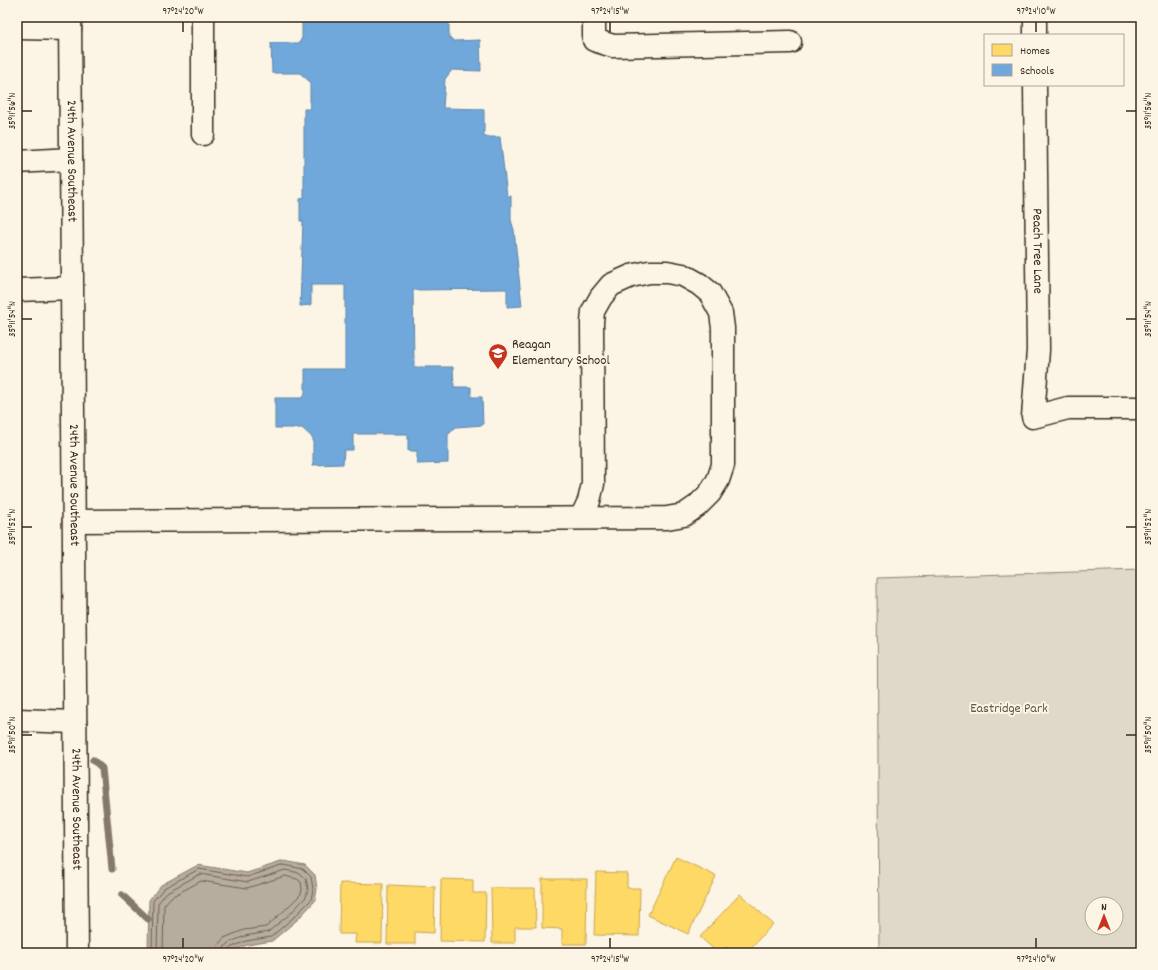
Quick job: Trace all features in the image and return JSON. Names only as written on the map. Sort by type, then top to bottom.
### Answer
[{"type":"street","points":[[202,17],[203,134]]},
{"type":"street","points":[[594,17],[594,40],[613,46],[790,42]]},
{"type":"street","points":[[1035,17],[1035,34]]},
{"type":"street","points":[[17,28],[70,23]]},
{"type":"street","name":"24th Avenue Southeast","points":[[70,23],[76,953]]},
{"type":"street","name":"Peach Tree Lane","points":[[1035,86],[1038,350],[1032,418],[1068,408],[1141,408]]},
{"type":"street","points":[[17,162],[71,159]]},
{"type":"street","points":[[74,521],[667,518],[684,515],[697,506],[710,493],[718,480],[723,465],[723,328],[721,313],[710,292],[683,275],[667,272],[649,272],[631,276],[611,285],[601,297],[594,311],[592,323],[594,484],[590,501],[581,518]]},
{"type":"street","points":[[17,290],[72,288]]},
{"type":"street","points":[[17,720],[75,722]]},
{"type":"green space","name":"Eastridge Park","points":[[1141,570],[1141,953],[879,953],[877,578]]},
{"type":"water","points":[[284,861],[305,865],[315,875],[317,889],[315,901],[297,920],[272,941],[247,945],[228,953],[148,953],[149,900],[161,885],[198,865],[247,873]]},
{"type":"building: Homes","points":[[676,857],[716,876],[688,934],[648,915]]},
{"type":"building: Homes","points":[[596,872],[627,873],[627,888],[640,888],[639,936],[594,935]]},
{"type":"building: Homes","points":[[441,879],[473,880],[473,893],[486,893],[485,942],[440,941]]},
{"type":"building: Homes","points":[[542,879],[587,879],[586,944],[562,944],[562,929],[542,928]]},
{"type":"building: Homes","points":[[340,883],[383,884],[382,943],[355,943],[356,934],[339,934]]},
{"type":"building: Homes","points":[[388,885],[435,887],[434,933],[415,932],[415,944],[387,944]]},
{"type":"building: Homes","points":[[491,888],[535,888],[536,927],[515,927],[515,943],[492,943]]},
{"type":"building: Homes","points":[[740,894],[773,924],[746,953],[733,953],[727,947],[721,953],[718,953],[700,937]]},
{"type":"building: Schools","points":[[302,17],[449,17],[449,37],[454,41],[480,40],[481,71],[452,70],[445,79],[443,108],[484,109],[484,137],[500,137],[507,196],[511,196],[511,220],[514,230],[522,306],[507,307],[507,289],[413,290],[414,367],[453,367],[454,387],[471,387],[471,397],[482,397],[483,425],[456,427],[448,435],[448,463],[417,464],[417,451],[408,451],[408,434],[353,434],[353,450],[344,450],[343,464],[313,465],[313,438],[302,428],[275,428],[275,398],[302,398],[305,393],[305,369],[345,369],[345,285],[311,285],[311,305],[300,306],[303,221],[300,221],[300,199],[304,198],[304,109],[310,109],[310,82],[300,73],[272,73],[271,43],[299,43],[302,38]]},
{"type":"waterway","points":[[93,760],[102,768],[112,869]]},
{"type":"waterway","points":[[122,895],[148,919]]},
{"type":"place","name":"Reagan Elementary School","points":[[498,370]]}]
